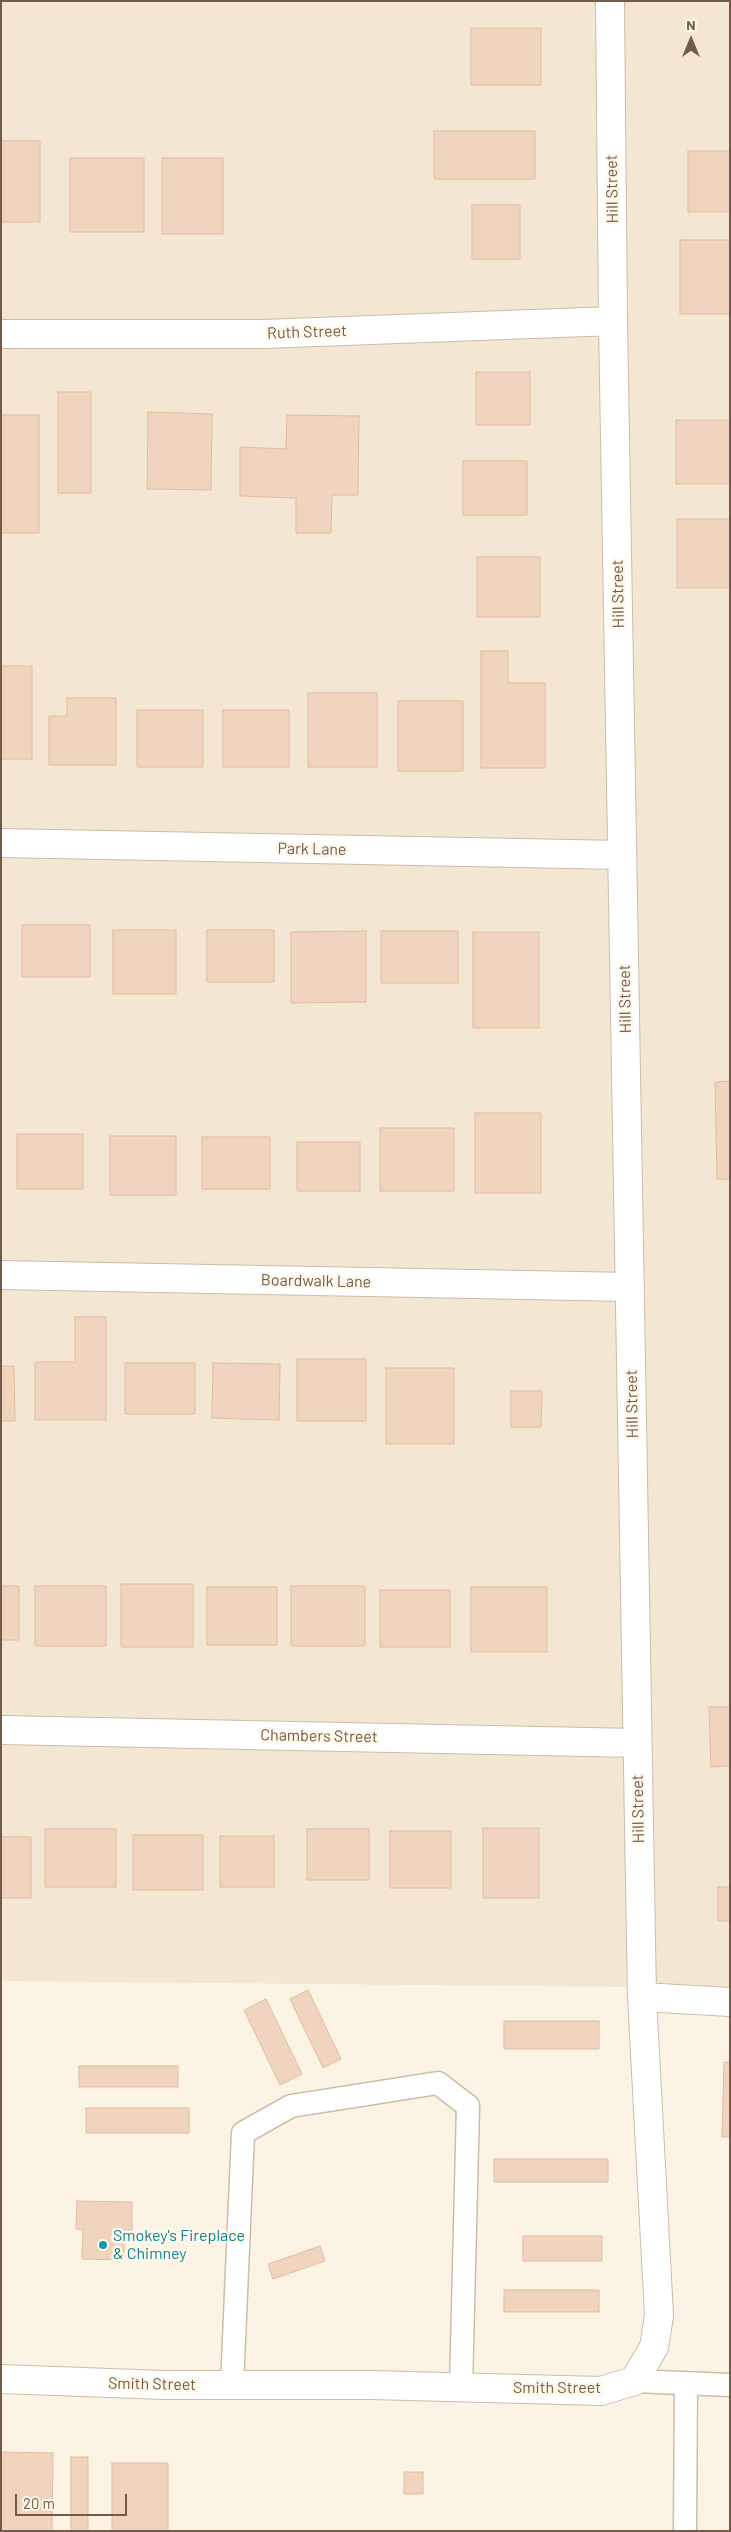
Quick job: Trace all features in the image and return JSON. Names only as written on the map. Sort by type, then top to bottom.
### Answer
[{"type":"street","name":"Hill Street","points":[[610,1],[622,854],[642,1997]]},
{"type":"street","name":"Ruth Street","points":[[1,334],[264,334],[614,321]]},
{"type":"street","name":"Park Lane","points":[[1,843],[622,854]]},
{"type":"street","name":"Boardwalk Lane","points":[[1,1275],[630,1287]]},
{"type":"street","name":"Chambers Street","points":[[1,1730],[637,1743]]},
{"type":"street","points":[[634,2381],[654,2347],[659,2316],[642,1997],[730,2002]]},
{"type":"street","name":"Smith Street","points":[[1,2379],[164,2385],[461,2387],[601,2391],[634,2381]]},
{"type":"lane","points":[[232,2385],[243,2133],[291,2106],[438,2083],[468,2106],[461,2387]]},
{"type":"lane","points":[[634,2381],[730,2385]]},
{"type":"lane","points":[[685,2531],[686,2383]]},
{"type":"shaded area","points":[[1,1],[730,1],[730,1988],[1,1981]]},
{"type":"building","points":[[471,28],[541,28],[541,85],[471,85]]},
{"type":"building","points":[[434,131],[535,131],[535,179],[434,179]]},
{"type":"building","points":[[1,141],[40,141],[40,222],[1,222]]},
{"type":"building","points":[[688,151],[730,151],[730,212],[688,212]]},
{"type":"building","points":[[70,158],[144,158],[144,232],[70,232]]},
{"type":"building","points":[[162,158],[223,158],[223,234],[162,234]]},
{"type":"building","points":[[472,205],[520,205],[520,259],[472,259]]},
{"type":"building","points":[[680,240],[730,240],[730,314],[680,314]]},
{"type":"building","points":[[476,372],[530,372],[530,425],[476,425]]},
{"type":"building","points":[[58,392],[91,392],[91,493],[58,493]]},
{"type":"building","points":[[148,412],[212,414],[211,490],[147,489]]},
{"type":"building","points":[[1,415],[39,415],[39,533],[1,533]]},
{"type":"building","points":[[287,415],[359,416],[358,495],[332,495],[331,533],[296,533],[296,498],[240,496],[240,447],[286,449]]},
{"type":"building","points":[[676,420],[730,420],[730,484],[676,484]]},
{"type":"building","points":[[463,461],[527,461],[527,515],[463,515]]},
{"type":"building","points":[[677,519],[730,519],[730,588],[677,588]]},
{"type":"building","points":[[477,557],[540,557],[540,617],[477,617]]},
{"type":"building","points":[[481,651],[508,651],[508,683],[545,683],[545,768],[481,768]]},
{"type":"building","points":[[1,666],[32,666],[32,759],[1,759]]},
{"type":"building","points":[[308,693],[377,693],[377,767],[308,767]]},
{"type":"building","points":[[67,698],[116,698],[116,765],[49,765],[49,716],[67,716]]},
{"type":"building","points":[[398,701],[463,701],[463,771],[398,771]]},
{"type":"building","points":[[137,710],[203,710],[203,767],[137,767]]},
{"type":"building","points":[[223,710],[289,710],[289,767],[223,767]]},
{"type":"building","points":[[22,925],[90,925],[90,977],[22,977]]},
{"type":"building","points":[[113,930],[176,930],[176,994],[113,994]]},
{"type":"building","points":[[207,930],[274,930],[274,982],[207,982]]},
{"type":"building","points":[[366,931],[366,1002],[291,1003],[291,932]]},
{"type":"building","points":[[381,931],[458,931],[458,983],[381,983]]},
{"type":"building","points":[[473,932],[539,932],[539,1028],[473,1028]]},
{"type":"building","points":[[730,1081],[730,1179],[717,1179],[715,1082]]},
{"type":"building","points":[[475,1113],[541,1113],[541,1193],[475,1193]]},
{"type":"building","points":[[380,1128],[454,1128],[454,1191],[380,1191]]},
{"type":"building","points":[[17,1134],[83,1134],[83,1189],[17,1189]]},
{"type":"building","points":[[110,1136],[176,1136],[176,1195],[110,1195]]},
{"type":"building","points":[[202,1137],[270,1137],[270,1189],[202,1189]]},
{"type":"building","points":[[297,1142],[360,1142],[360,1191],[297,1191]]},
{"type":"building","points":[[75,1317],[106,1317],[106,1420],[35,1420],[35,1362],[75,1362]]},
{"type":"building","points":[[297,1359],[366,1359],[366,1421],[297,1421]]},
{"type":"building","points":[[125,1363],[195,1363],[195,1414],[125,1414]]},
{"type":"building","points":[[213,1363],[280,1364],[279,1420],[212,1418]]},
{"type":"building","points":[[1,1366],[14,1366],[15,1421],[1,1421]]},
{"type":"building","points":[[386,1368],[454,1368],[454,1444],[386,1444]]},
{"type":"building","points":[[511,1391],[542,1391],[541,1427],[511,1427]]},
{"type":"building","points":[[121,1584],[193,1584],[193,1647],[121,1647]]},
{"type":"building","points":[[1,1586],[19,1586],[19,1640],[1,1640]]},
{"type":"building","points":[[35,1586],[106,1586],[106,1646],[35,1646]]},
{"type":"building","points":[[291,1586],[365,1586],[365,1646],[291,1646]]},
{"type":"building","points":[[207,1587],[277,1587],[277,1645],[207,1645]]},
{"type":"building","points":[[471,1587],[547,1587],[547,1652],[471,1652]]},
{"type":"building","points":[[380,1590],[450,1590],[450,1647],[380,1647]]},
{"type":"building","points":[[709,1707],[730,1707],[730,1766],[711,1767]]},
{"type":"building","points":[[483,1828],[539,1828],[539,1898],[483,1898]]},
{"type":"building","points":[[45,1829],[116,1829],[116,1887],[45,1887]]},
{"type":"building","points":[[307,1829],[369,1829],[369,1880],[307,1880]]},
{"type":"building","points":[[390,1831],[451,1831],[451,1888],[390,1888]]},
{"type":"building","points":[[133,1835],[203,1835],[203,1890],[133,1890]]},
{"type":"building","points":[[220,1836],[274,1836],[274,1887],[220,1887]]},
{"type":"building","points":[[1,1837],[31,1837],[31,1898],[1,1898]]},
{"type":"building","points":[[718,1887],[730,1887],[730,1921],[718,1921]]},
{"type":"building","points":[[308,1990],[341,2059],[323,2068],[290,1999]]},
{"type":"building","points":[[266,1999],[302,2074],[280,2085],[244,2010]]},
{"type":"building","points":[[504,2021],[599,2021],[599,2049],[504,2049]]},
{"type":"building","points":[[724,2062],[730,2062],[730,2137],[722,2137]]},
{"type":"building","points":[[79,2066],[178,2066],[178,2087],[79,2087]]},
{"type":"building","points":[[86,2108],[189,2108],[189,2133],[86,2133]]},
{"type":"building","points":[[494,2159],[608,2159],[608,2182],[494,2182]]},
{"type":"building","name":"Smokey's Fireplace & Chimney","points":[[77,2201],[132,2202],[132,2230],[124,2230],[124,2260],[82,2259],[83,2229],[76,2229]]},
{"type":"building","points":[[523,2236],[602,2236],[602,2261],[523,2261]]},
{"type":"building","points":[[320,2246],[325,2261],[273,2279],[268,2264]]},
{"type":"building","points":[[504,2290],[599,2290],[599,2312],[504,2312]]},
{"type":"building","points":[[1,2452],[53,2453],[52,2531],[1,2531]]},
{"type":"building","points":[[71,2457],[88,2457],[88,2531],[71,2531]]},
{"type":"building","points":[[112,2463],[168,2463],[168,2531],[112,2531]]},
{"type":"building","points":[[404,2472],[423,2472],[423,2494],[404,2494]]},
{"type":"place","name":"Smokey's Fireplace & Chimney","points":[[103,2245]]}]
